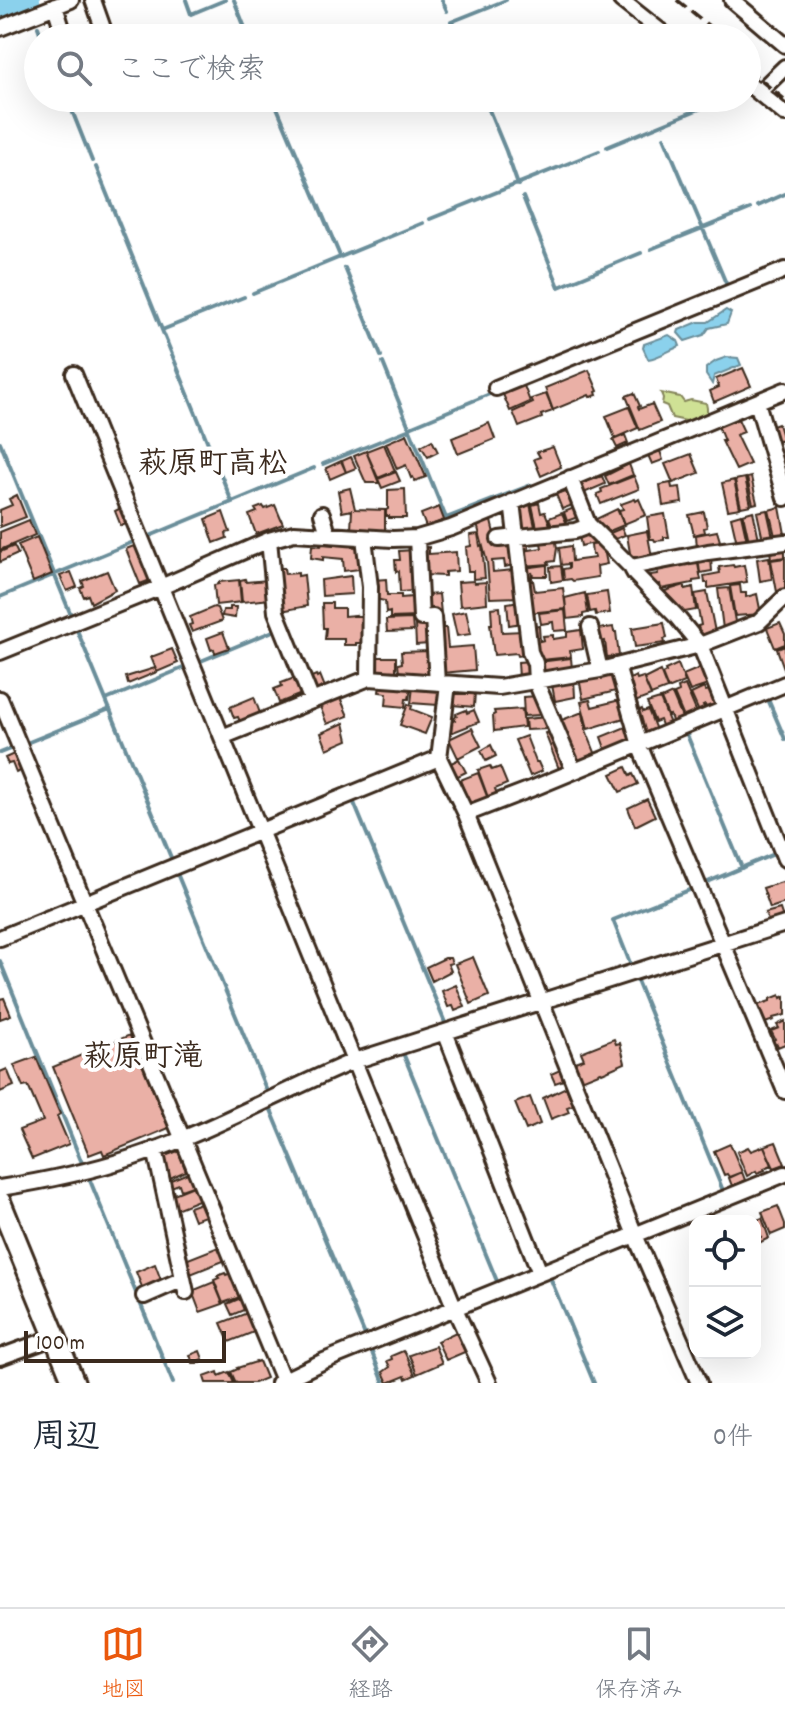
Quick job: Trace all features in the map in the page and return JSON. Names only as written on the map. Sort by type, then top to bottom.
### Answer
[{"type":"highway","points":[[0,1202],[74,1383]]},
{"type":"street","points":[[0,28],[71,0]]},
{"type":"street","points":[[93,0],[101,24]]},
{"type":"street","points":[[621,0],[651,24]]},
{"type":"street","points":[[732,0],[760,24]]},
{"type":"street","points":[[55,6],[61,24]]},
{"type":"street","points":[[761,25],[785,45]]},
{"type":"street","points":[[761,83],[785,67]]},
{"type":"street","points":[[761,94],[785,114]]},
{"type":"street","points":[[496,388],[785,270]]},
{"type":"street","points":[[74,374],[455,1309],[489,1383]]},
{"type":"street","points":[[0,652],[269,540],[294,533],[417,538],[451,528],[785,390]]},
{"type":"street","points":[[757,402],[785,498]]},
{"type":"street","points":[[570,478],[588,524],[700,645],[785,859]]},
{"type":"street","points":[[512,502],[536,682],[574,771]]},
{"type":"street","points":[[322,514],[325,535]]},
{"type":"street","points":[[499,539],[575,531],[588,524]]},
{"type":"street","points":[[364,538],[370,587],[369,678]]},
{"type":"street","points":[[417,538],[421,618],[433,617],[442,684],[439,758],[466,814],[635,1235],[699,1383]]},
{"type":"street","points":[[269,540],[276,612],[312,701]]},
{"type":"street","points":[[631,567],[708,552],[785,542]]},
{"type":"street","points":[[222,737],[369,678],[499,687],[617,666],[700,645],[759,622],[783,601]]},
{"type":"street","points":[[783,601],[785,618]]},
{"type":"street","points":[[590,627],[600,670]]},
{"type":"street","points":[[617,666],[640,744],[784,1084]]},
{"type":"street","points":[[466,814],[785,684]]},
{"type":"street","points":[[0,699],[184,1138],[282,1382],[324,1361],[785,1174]]},
{"type":"street","points":[[0,938],[439,758]]},
{"type":"street","points":[[0,1188],[48,1180],[130,1159],[184,1138],[354,1061],[785,924]]},
{"type":"street","points":[[445,1032],[540,1273]]},
{"type":"street","points":[[144,1296],[185,1286],[155,1149]]},
{"type":"street","points":[[0,1357],[55,1337]]},
{"type":"green space","points":[[661,393],[680,397],[684,402],[706,403],[707,416],[693,421],[672,418],[667,406],[662,404]]},
{"type":"water","points":[[726,310],[731,313],[727,324],[709,328],[704,335],[685,341],[678,333],[698,322],[708,322]]},
{"type":"water","points":[[669,335],[680,346],[648,359],[644,344]]},
{"type":"water","points":[[727,357],[738,358],[741,365],[714,376],[712,384],[706,375],[706,368]]},
{"type":"building","points":[[743,368],[751,386],[714,402],[710,391],[719,387],[716,379]]},
{"type":"building","points":[[589,370],[597,395],[589,395],[553,410],[545,388]]},
{"type":"building","points":[[523,383],[530,402],[510,411],[502,392]]},
{"type":"building","points":[[634,393],[639,409],[652,404],[660,422],[640,430],[626,396]]},
{"type":"building","points":[[546,394],[553,411],[519,427],[513,412],[533,403],[531,399]]},
{"type":"building","points":[[629,407],[638,428],[615,438],[606,416]]},
{"type":"building","points":[[738,419],[744,432],[736,435],[750,464],[736,470],[718,426]]},
{"type":"building","points":[[489,423],[495,439],[458,454],[452,438]]},
{"type":"building","points":[[778,424],[783,440],[775,442],[770,427]]},
{"type":"building","points":[[407,434],[426,477],[415,481],[406,465],[397,469],[386,443]]},
{"type":"building","points":[[625,435],[628,443],[617,448],[613,440]]},
{"type":"building","points":[[432,440],[438,452],[428,457],[421,446]]},
{"type":"building","points":[[384,444],[395,471],[378,478],[366,451]]},
{"type":"building","points":[[553,447],[561,467],[541,476],[534,459],[540,457],[537,452]]},
{"type":"building","points":[[366,451],[379,483],[366,483],[354,456]]},
{"type":"building","points":[[660,451],[663,460],[652,464],[648,455]]},
{"type":"building","points":[[691,454],[699,473],[673,483],[665,464]]},
{"type":"building","points":[[351,457],[356,468],[346,472],[342,461]]},
{"type":"building","points":[[341,461],[346,472],[330,479],[326,468]]},
{"type":"building","points":[[629,464],[633,475],[609,485],[605,476]]},
{"type":"building","points":[[396,472],[400,481],[382,488],[378,479]]},
{"type":"building","points":[[602,476],[605,484],[584,493],[581,484]]},
{"type":"building","points":[[634,476],[639,489],[601,504],[597,494],[602,492],[601,489]]},
{"type":"building","points":[[751,477],[757,503],[753,504],[747,478]]},
{"type":"building","points":[[745,478],[751,505],[741,507],[735,480]]},
{"type":"building","points":[[734,480],[740,508],[728,510],[722,483]]},
{"type":"building","points":[[671,483],[672,488],[680,487],[682,503],[663,506],[660,485]]},
{"type":"building","points":[[350,488],[355,509],[385,510],[385,531],[351,530],[352,510],[342,512],[338,491]]},
{"type":"building","points":[[405,489],[406,518],[389,518],[386,516],[388,490]]},
{"type":"building","points":[[567,490],[573,505],[562,509],[556,494]]},
{"type":"building","points":[[17,495],[26,517],[0,527],[0,510],[12,505],[9,499]]},
{"type":"building","points":[[639,499],[646,515],[624,524],[619,510],[623,509],[621,504]]},
{"type":"building","points":[[539,503],[541,513],[545,512],[552,530],[538,532],[532,505]]},
{"type":"building","points":[[530,504],[536,531],[521,532],[517,511]]},
{"type":"building","points":[[275,505],[283,524],[256,534],[249,515],[257,512],[255,509]]},
{"type":"building","points":[[123,507],[129,523],[121,526],[115,511]]},
{"type":"building","points":[[439,507],[444,520],[426,527],[421,514]]},
{"type":"building","points":[[780,507],[785,534],[775,536],[769,510]]},
{"type":"building","points":[[574,508],[578,517],[567,521],[564,512]]},
{"type":"building","points":[[617,509],[624,525],[607,532],[594,520]]},
{"type":"building","points":[[767,510],[773,537],[763,540],[757,512]]},
{"type":"building","points":[[753,511],[759,539],[749,541],[743,514]]},
{"type":"building","points":[[223,512],[230,532],[226,533],[227,538],[214,543],[206,519]]},
{"type":"building","points":[[704,512],[705,532],[694,535],[689,515]]},
{"type":"building","points":[[562,513],[567,524],[554,530],[549,518]]},
{"type":"building","points":[[665,514],[669,537],[655,541],[650,539],[647,517]]},
{"type":"building","points":[[741,514],[747,541],[737,543],[731,517]]},
{"type":"building","points":[[29,520],[35,535],[0,550],[0,532]]},
{"type":"building","points":[[491,521],[497,546],[513,541],[521,597],[490,598],[487,562],[477,524]],"holes":[[[504,560],[505,567],[513,565],[513,570],[493,572],[492,561]]]},
{"type":"building","points":[[622,528],[625,535],[613,540],[610,533]]},
{"type":"building","points":[[647,531],[652,557],[633,562],[627,535]]},
{"type":"building","points":[[717,531],[718,547],[697,549],[696,535]]},
{"type":"building","points":[[592,533],[596,541],[581,546],[579,536]]},
{"type":"building","points":[[478,534],[485,578],[473,579],[473,571],[468,571],[466,547],[471,546],[470,535]]},
{"type":"building","points":[[37,537],[52,574],[33,582],[18,545]]},
{"type":"building","points":[[555,537],[555,561],[523,566],[521,539],[528,539],[529,550],[542,548],[541,543],[532,544],[532,539]]},
{"type":"building","points":[[139,544],[153,579],[140,584],[126,549]]},
{"type":"building","points":[[603,544],[607,564],[597,566],[598,577],[564,580],[563,569],[569,568],[569,564],[561,565],[559,548],[571,546],[572,561],[595,558],[591,545]]},
{"type":"building","points":[[312,545],[357,547],[360,569],[344,571],[343,559],[311,558]]},
{"type":"building","points":[[14,546],[18,554],[0,562],[0,552]]},
{"type":"building","points":[[429,547],[429,554],[456,552],[457,571],[445,572],[445,576],[422,575],[420,548]]},
{"type":"building","points":[[785,547],[785,557],[771,559],[770,549]]},
{"type":"building","points":[[414,550],[417,617],[390,618],[390,612],[386,613],[385,601],[375,599],[374,580],[386,579],[387,595],[412,597],[412,591],[400,592],[395,560],[400,560],[399,551]]},
{"type":"building","points":[[708,557],[712,571],[700,573],[698,558]]},
{"type":"building","points":[[769,557],[772,579],[760,581],[757,559]]},
{"type":"building","points":[[785,558],[785,590],[777,592],[771,560]]},
{"type":"building","points":[[690,562],[690,565],[698,564],[701,580],[661,589],[660,584],[652,586],[650,575],[658,574],[657,568]]},
{"type":"building","points":[[547,565],[547,576],[533,576],[532,572],[532,578],[526,578],[524,568]]},
{"type":"building","points":[[744,565],[747,582],[708,588],[704,576],[720,573],[719,567]]},
{"type":"building","points":[[561,566],[563,580],[551,582],[550,567]]},
{"type":"building","points":[[276,568],[284,568],[285,574],[304,575],[307,606],[281,611],[279,596],[282,595],[278,592]]},
{"type":"building","points":[[107,571],[115,590],[91,603],[80,588],[84,586],[82,581]]},
{"type":"building","points":[[71,572],[77,587],[67,591],[60,576]]},
{"type":"building","points":[[351,576],[352,594],[322,596],[321,580]]},
{"type":"building","points":[[531,578],[535,591],[563,588],[566,609],[529,613],[525,579]]},
{"type":"building","points":[[245,579],[246,582],[268,580],[270,599],[242,602],[240,580]]},
{"type":"building","points":[[239,580],[241,602],[216,605],[214,585]]},
{"type":"building","points":[[458,582],[486,582],[487,603],[460,606]]},
{"type":"building","points":[[685,585],[685,589],[693,587],[696,610],[679,613],[674,609],[672,600],[667,602],[665,591]]},
{"type":"building","points":[[740,585],[741,593],[746,593],[746,597],[757,594],[761,614],[735,616],[730,586]]},
{"type":"building","points":[[729,588],[736,627],[723,629],[718,589]]},
{"type":"building","points":[[607,592],[610,613],[596,615],[595,611],[590,612],[587,595]]},
{"type":"building","points":[[707,592],[715,632],[700,635],[695,594]]},
{"type":"building","points":[[585,593],[588,613],[583,617],[567,619],[565,598]]},
{"type":"building","points":[[439,594],[441,613],[427,614],[426,595]]},
{"type":"building","points":[[520,601],[522,623],[509,625],[507,603]]},
{"type":"building","points":[[322,603],[332,603],[332,608],[344,608],[344,616],[361,616],[362,643],[344,645],[344,639],[325,639]]},
{"type":"building","points":[[214,607],[222,621],[192,632],[190,617]]},
{"type":"building","points":[[230,607],[236,607],[235,618],[222,616],[223,610],[230,610]]},
{"type":"building","points":[[500,607],[502,632],[523,631],[525,655],[494,655],[491,608]]},
{"type":"building","points":[[565,610],[567,630],[554,631],[553,622],[541,624],[539,613]]},
{"type":"building","points":[[466,611],[471,634],[457,636],[452,614]]},
{"type":"building","points":[[412,619],[413,631],[387,632],[386,620]]},
{"type":"building","points":[[664,623],[665,643],[635,647],[632,628]]},
{"type":"building","points":[[780,623],[785,644],[775,648],[767,628]]},
{"type":"building","points":[[415,624],[428,624],[429,644],[416,645]]},
{"type":"building","points":[[437,624],[443,624],[446,628],[448,648],[473,646],[475,670],[442,673]]},
{"type":"building","points":[[539,626],[540,641],[544,640],[543,636],[553,635],[553,639],[567,637],[567,632],[581,630],[583,649],[570,651],[571,657],[538,659],[529,628]]},
{"type":"building","points":[[613,627],[619,656],[607,657],[605,641],[600,642],[598,629]]},
{"type":"building","points":[[223,632],[229,648],[215,653],[207,638]]},
{"type":"building","points":[[785,646],[785,671],[777,649]]},
{"type":"building","points":[[172,649],[178,663],[157,672],[151,657]]},
{"type":"building","points":[[429,651],[430,673],[399,673],[401,652]]},
{"type":"building","points":[[376,657],[396,657],[396,673],[379,671]]},
{"type":"building","points":[[571,658],[572,669],[540,673],[539,662]]},
{"type":"building","points":[[530,661],[531,677],[519,678],[518,662]]},
{"type":"building","points":[[678,664],[685,682],[668,689],[662,674]]},
{"type":"building","points":[[702,667],[708,685],[690,691],[683,675]]},
{"type":"building","points":[[155,668],[157,672],[128,684],[126,677]]},
{"type":"building","points":[[612,671],[616,691],[583,699],[579,678]]},
{"type":"building","points":[[660,671],[667,689],[651,695],[644,679]]},
{"type":"building","points":[[320,675],[326,690],[312,692],[307,679]]},
{"type":"building","points":[[636,676],[637,679],[643,677],[651,696],[635,702],[628,680]]},
{"type":"building","points":[[297,677],[304,693],[279,703],[274,689]]},
{"type":"building","points":[[574,679],[575,697],[555,701],[552,685]]},
{"type":"building","points":[[380,684],[411,687],[405,707],[386,705],[387,693],[379,692]]},
{"type":"building","points":[[685,685],[697,713],[685,720],[674,694]]},
{"type":"building","points":[[413,687],[440,690],[438,705],[411,703]]},
{"type":"building","points":[[704,688],[705,691],[712,690],[719,704],[707,709],[705,705],[705,709],[699,712],[691,694]]},
{"type":"building","points":[[454,690],[475,692],[474,707],[453,705]]},
{"type":"building","points":[[672,694],[683,720],[673,724],[661,699]]},
{"type":"building","points":[[339,695],[348,716],[327,724],[319,704]]},
{"type":"building","points":[[539,696],[540,715],[524,716],[523,697]]},
{"type":"building","points":[[254,697],[261,716],[241,724],[238,717],[234,718],[230,707]]},
{"type":"building","points":[[660,699],[670,724],[663,728],[660,720],[655,722],[647,703]]},
{"type":"building","points":[[590,700],[592,707],[620,700],[624,718],[588,729],[581,702]]},
{"type":"building","points":[[408,704],[412,706],[411,709],[432,717],[425,734],[400,725]]},
{"type":"building","points":[[522,709],[524,727],[494,731],[494,711]]},
{"type":"building","points":[[642,709],[643,712],[648,710],[656,730],[646,734],[636,712]]},
{"type":"building","points":[[466,710],[467,713],[474,710],[479,722],[448,734],[449,723],[455,720],[456,714]]},
{"type":"building","points":[[583,713],[596,755],[574,763],[555,716],[560,714],[562,720]]},
{"type":"building","points":[[548,717],[548,729],[526,730],[525,719]]},
{"type":"building","points":[[344,723],[348,740],[327,749],[321,733]]},
{"type":"building","points":[[628,726],[633,740],[606,751],[601,737]]},
{"type":"building","points":[[472,728],[481,746],[458,758],[449,739]]},
{"type":"building","points":[[553,730],[567,766],[559,769],[545,733]]},
{"type":"building","points":[[526,736],[542,771],[530,776],[515,740]]},
{"type":"building","points":[[491,745],[496,756],[486,761],[481,751]]},
{"type":"building","points":[[16,753],[23,770],[16,773],[12,763],[8,764],[5,758]]},
{"type":"building","points":[[459,759],[466,772],[456,777],[449,764]]},
{"type":"building","points":[[490,766],[492,770],[500,767],[507,784],[495,789],[498,796],[489,800],[478,770]]},
{"type":"building","points":[[626,767],[638,784],[620,792],[611,774]]},
{"type":"building","points":[[478,773],[488,799],[476,804],[475,801],[469,803],[460,780]]},
{"type":"building","points":[[647,799],[655,816],[635,826],[628,808]]},
{"type":"building","points":[[785,881],[785,903],[770,908],[763,888]]},
{"type":"building","points":[[780,909],[783,918],[769,923],[765,913]]},
{"type":"building","points":[[473,957],[489,996],[471,1004],[455,964]]},
{"type":"building","points":[[450,958],[452,963],[448,964],[451,971],[432,981],[426,967]]},
{"type":"building","points":[[456,985],[465,1007],[455,1011],[453,1006],[448,1007],[442,991]]},
{"type":"building","points":[[780,995],[781,998],[785,996],[785,1015],[762,1024],[755,1006]]},
{"type":"building","points":[[4,998],[11,1015],[0,1019],[0,999]]},
{"type":"building","points":[[785,1021],[785,1044],[778,1047],[771,1031]]},
{"type":"building","points":[[130,1035],[169,1128],[104,1155],[102,1150],[89,1155],[53,1067]]},
{"type":"building","points":[[614,1039],[616,1044],[620,1043],[625,1063],[579,1081],[572,1063],[584,1059],[581,1052]]},
{"type":"building","points":[[36,1057],[69,1144],[32,1159],[19,1130],[43,1121],[28,1086],[23,1087],[14,1065]]},
{"type":"building","points":[[7,1069],[14,1086],[0,1092],[0,1072]]},
{"type":"building","points":[[560,1070],[564,1080],[555,1083],[551,1074]]},
{"type":"building","points":[[566,1087],[573,1105],[567,1107],[569,1112],[551,1119],[543,1098]]},
{"type":"building","points":[[530,1097],[540,1124],[526,1130],[515,1103]]},
{"type":"building","points":[[776,1142],[785,1164],[774,1168],[764,1146]]},
{"type":"building","points":[[730,1144],[742,1172],[729,1177],[724,1175],[714,1151]]},
{"type":"building","points":[[764,1146],[772,1165],[747,1176],[737,1152],[748,1147],[751,1151]]},
{"type":"building","points":[[178,1151],[186,1171],[170,1178],[162,1157]]},
{"type":"building","points":[[190,1172],[195,1185],[181,1190],[179,1184],[168,1188],[166,1182]]},
{"type":"building","points":[[742,1172],[745,1180],[732,1186],[729,1178]]},
{"type":"building","points":[[196,1185],[201,1199],[176,1209],[171,1195]]},
{"type":"building","points":[[203,1202],[208,1215],[194,1220],[189,1207]]},
{"type":"building","points":[[778,1206],[785,1229],[771,1235],[762,1212]]},
{"type":"building","points":[[761,1218],[769,1238],[761,1242],[761,1237]]},
{"type":"building","points":[[221,1246],[226,1260],[188,1275],[183,1261]]},
{"type":"building","points":[[155,1264],[161,1280],[173,1275],[174,1280],[144,1292],[136,1272]]},
{"type":"building","points":[[231,1273],[240,1297],[223,1303],[214,1280]]},
{"type":"building","points":[[214,1282],[223,1304],[200,1312],[192,1291]]},
{"type":"building","points":[[241,1298],[246,1309],[232,1315],[227,1304]]},
{"type":"building","points":[[247,1313],[254,1332],[229,1342],[221,1323]]},
{"type":"building","points":[[458,1331],[467,1351],[446,1360],[437,1341]]},
{"type":"building","points":[[435,1346],[442,1363],[417,1374],[409,1355]]},
{"type":"building","points":[[200,1351],[201,1363],[193,1363],[190,1355]]},
{"type":"building","points":[[403,1351],[415,1375],[388,1383],[383,1372],[390,1367],[387,1361]]},
{"type":"building","points":[[259,1361],[266,1378],[254,1383],[236,1383],[231,1372]]},
{"type":"building","points":[[218,1372],[219,1376],[229,1372],[234,1383],[206,1383],[204,1377]]},
{"type":"waterway","points":[[27,0],[30,7]]},
{"type":"waterway","points":[[0,10],[28,0]]},
{"type":"waterway","points":[[186,0],[191,14],[225,0]]},
{"type":"waterway","points":[[234,0],[243,24]]},
{"type":"waterway","points":[[442,0],[447,11]]},
{"type":"waterway","points":[[452,24],[506,0]]},
{"type":"waterway","points":[[73,112],[92,161]]},
{"type":"waterway","points":[[279,112],[340,256]]},
{"type":"waterway","points":[[490,112],[518,185]]},
{"type":"waterway","points":[[607,147],[692,112]]},
{"type":"waterway","points":[[664,137],[728,288]]},
{"type":"waterway","points":[[430,219],[599,151]]},
{"type":"waterway","points":[[96,167],[162,330],[244,297]]},
{"type":"waterway","points":[[758,206],[785,194]]},
{"type":"waterway","points":[[523,197],[559,287],[641,253]]},
{"type":"waterway","points":[[651,249],[750,209]]},
{"type":"waterway","points":[[253,293],[423,223]]},
{"type":"waterway","points":[[345,268],[381,356]]},
{"type":"waterway","points":[[162,330],[232,502]]},
{"type":"waterway","points":[[383,363],[446,518],[531,485]]},
{"type":"waterway","points":[[410,427],[492,393]]},
{"type":"waterway","points":[[323,464],[410,429]]},
{"type":"waterway","points":[[0,442],[71,615]]},
{"type":"waterway","points":[[145,538],[314,468]]},
{"type":"waterway","points":[[0,597],[138,540]]},
{"type":"waterway","points":[[196,663],[278,629]]},
{"type":"waterway","points":[[77,630],[172,860]]},
{"type":"waterway","points":[[106,700],[188,666]]},
{"type":"waterway","points":[[767,697],[785,739]]},
{"type":"waterway","points":[[24,744],[110,709]]},
{"type":"waterway","points":[[685,730],[742,868]]},
{"type":"waterway","points":[[0,753],[15,747]]},
{"type":"waterway","points":[[341,791],[431,754]]},
{"type":"waterway","points":[[352,798],[446,1025]]},
{"type":"waterway","points":[[86,895],[202,848]]},
{"type":"waterway","points":[[703,884],[779,852]]},
{"type":"waterway","points":[[176,871],[266,1089]]},
{"type":"waterway","points":[[632,968],[613,920],[694,888]]},
{"type":"waterway","points":[[0,961],[82,1163]]},
{"type":"waterway","points":[[635,976],[724,1193]]},
{"type":"waterway","points":[[403,1053],[499,1286]]},
{"type":"waterway","points":[[369,1064],[397,1055]]},
{"type":"waterway","points":[[307,1089],[353,1070]]},
{"type":"waterway","points":[[269,1105],[367,1340]]},
{"type":"waterway","points":[[89,1178],[173,1383]]},
{"type":"waterway","points":[[532,1233],[545,1266],[548,1265]]},
{"type":"waterway","points":[[549,1275],[594,1383]]},
{"type":"waterway","points":[[371,1350],[384,1383]]},
{"type":"railway","points":[[677,0],[706,24]]},
{"type":"railway","points":[[761,80],[785,100]]},
{"type":"district","name":"萩原町高松","points":[[213,466]]},
{"type":"district","name":"萩原町滝","points":[[143,1059]]}]
